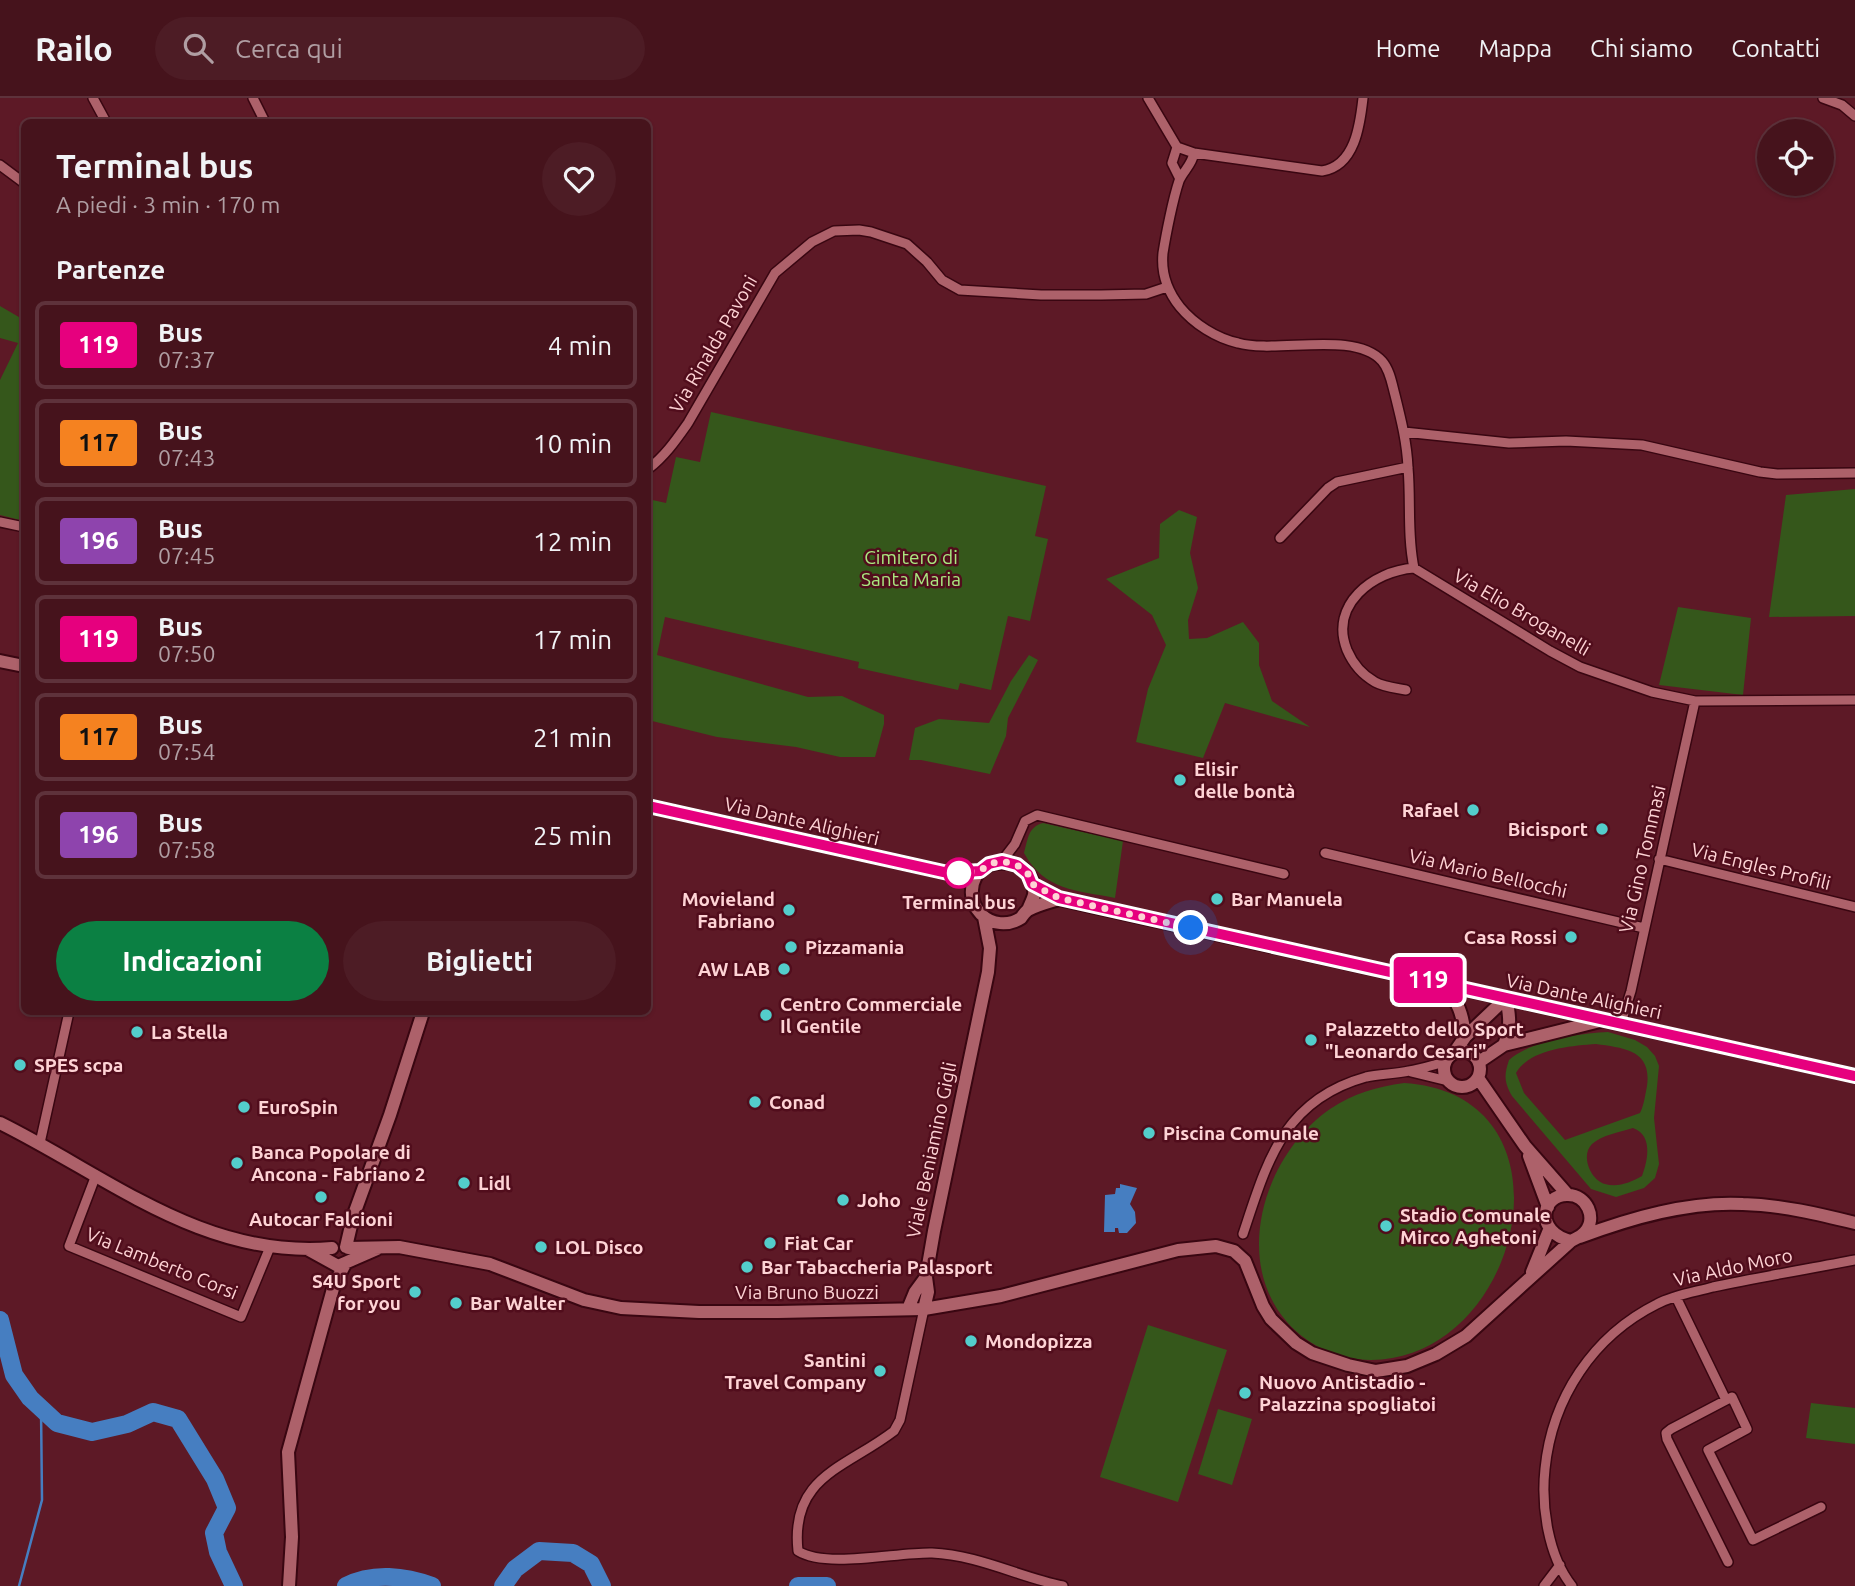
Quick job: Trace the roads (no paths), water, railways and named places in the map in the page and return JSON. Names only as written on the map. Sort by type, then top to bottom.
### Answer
[{"type":"street","points":[[93,98],[104,119]]},
{"type":"street","points":[[253,98],[264,119]]},
{"type":"street","points":[[1148,98],[1177,147],[1194,153],[1317,170],[1328,170],[1340,165],[1351,149],[1363,98]]},
{"type":"street","points":[[1823,98],[1842,105],[1855,116]]},
{"type":"street","points":[[1842,105],[1855,105]]},
{"type":"street","points":[[1177,147],[1172,163],[1180,179]]},
{"type":"street","points":[[1194,153],[1193,160],[1180,179],[1163,255],[1167,287],[1188,316],[1208,330],[1237,343],[1254,346],[1352,345],[1369,351],[1382,361],[1389,374],[1404,432],[1408,467],[1410,550],[1414,568],[1401,569],[1380,577],[1359,590],[1348,605],[1343,623],[1343,641],[1352,662],[1364,675],[1377,683],[1406,690]]},
{"type":"street","points":[[0,165],[21,181]]},
{"type":"street","name":"Via Rinalda Pavoni","points":[[651,467],[681,433],[775,273],[812,242],[834,232],[859,230],[883,234],[907,244],[942,280],[960,290],[1041,295],[1101,295],[1146,294],[1167,287]]},
{"type":"street","points":[[1404,432],[1509,443],[1566,441],[1642,445],[1777,474],[1855,473]]},
{"type":"street","points":[[1280,538],[1337,482],[1408,467]]},
{"type":"street","points":[[0,522],[21,526]]},
{"type":"street","name":"Via Elio Broganelli","points":[[1414,568],[1580,667],[1652,692],[1695,701],[1855,700]]},
{"type":"street","points":[[0,661],[21,665]]},
{"type":"street","name":"Via Gino Tommasi","points":[[1621,1023],[1695,701]]},
{"type":"street","name":"Via Dante Alighieri","points":[[651,807],[948,873],[980,871],[989,864],[1002,861]]},
{"type":"street","points":[[1015,844],[1017,865],[1002,861],[1015,844],[1025,821],[1037,815],[1284,874]]},
{"type":"street","name":"Via Mario Bellocchi","points":[[1325,853],[1644,928]]},
{"type":"street","name":"Via Engles Profili","points":[[1659,859],[1855,907]]},
{"type":"street","name":"Via Dante Alighieri","points":[[1017,865],[1028,874],[1032,884],[1059,898],[1855,1076]]},
{"type":"street","points":[[971,893],[973,882],[980,871]]},
{"type":"street","name":"Via Dante Alighieri","points":[[948,873],[971,893],[976,908],[984,917]]},
{"type":"street","points":[[984,917],[995,923],[1009,923],[1020,919],[1028,910],[1034,894],[1032,884]]},
{"type":"street","points":[[1028,910],[1059,898]]},
{"type":"street","name":"Viale Beniamino Gigli","points":[[924,1308],[928,1292],[926,1277],[988,972],[990,948],[984,917]]},
{"type":"street","points":[[990,948],[1009,923]]},
{"type":"street","points":[[1444,984],[1458,1001],[1464,1017],[1465,1037]]},
{"type":"street","points":[[1448,1081],[1444,1072],[1450,1057],[1465,1037],[1506,998]]},
{"type":"street","points":[[1504,1045],[1509,1032],[1510,1016],[1506,998]]},
{"type":"street","points":[[40,1143],[68,1015]]},
{"type":"street","points":[[340,1264],[329,1254],[341,1247],[353,1217],[422,1015]]},
{"type":"street","points":[[1479,1062],[1504,1045],[1605,1020]]},
{"type":"street","points":[[1243,1234],[1258,1185],[1273,1149],[1299,1114],[1331,1091],[1366,1077],[1410,1071],[1460,1051],[1471,1053],[1480,1067],[1478,1078],[1466,1087]]},
{"type":"street","points":[[1410,1071],[1448,1081],[1456,1087],[1466,1087],[1498,1107]]},
{"type":"street","points":[[1478,1078],[1525,1146],[1568,1195],[1587,1205],[1590,1216],[1589,1226],[1530,1277]]},
{"type":"street","points":[[0,1123],[181,1222],[243,1243],[309,1250],[341,1247]]},
{"type":"street","points":[[1525,1146],[1548,1207],[1546,1219],[1549,1230],[1530,1277]]},
{"type":"street","name":"Via Lamberto Corsi","points":[[96,1175],[69,1246],[241,1317],[270,1247]]},
{"type":"street","points":[[1548,1207],[1555,1199],[1568,1195]]},
{"type":"street","points":[[1549,1230],[1560,1238],[1575,1239],[1625,1220],[1697,1207],[1740,1203],[1778,1206],[1855,1223]]},
{"type":"street","points":[[1590,1216],[1625,1220]]},
{"type":"street","points":[[353,1217],[360,1236],[382,1247]]},
{"type":"street","name":"Via Bruno Buozzi","points":[[341,1247],[398,1247],[490,1264],[584,1300],[621,1308],[698,1312],[924,1308],[1001,1296],[1178,1250],[1216,1246],[1234,1251],[1245,1261],[1255,1289],[1271,1319],[1296,1343],[1312,1353],[1375,1371],[1407,1366],[1466,1336],[1530,1277]]},
{"type":"street","points":[[289,1586],[292,1537],[288,1451],[340,1264],[351,1258],[341,1247]]},
{"type":"street","points":[[309,1250],[340,1264],[382,1247]]},
{"type":"street","name":"Via Aldo Moro","points":[[1572,1586],[1560,1565],[1547,1526],[1543,1485],[1547,1448],[1556,1415],[1570,1387],[1603,1341],[1658,1303],[1676,1297],[1735,1282],[1855,1260]]},
{"type":"street","name":"Viale Beniamino Gigli","points":[[908,1309],[915,1292],[926,1277]]},
{"type":"street","points":[[1676,1297],[1726,1400]]},
{"type":"street","points":[[924,1308],[900,1420],[894,1431],[823,1477],[811,1490],[799,1521],[798,1551],[805,1555],[830,1558],[930,1553],[959,1556],[1063,1586]]},
{"type":"street","points":[[1728,1562],[1666,1433],[1732,1397],[1747,1429],[1708,1450],[1753,1540],[1821,1507]]},
{"type":"street","points":[[1544,1586],[1560,1565]]},
{"type":"water","points":[[1120,1184],[1137,1188],[1130,1204],[1135,1212],[1136,1223],[1127,1233],[1119,1233],[1118,1228],[1115,1228],[1115,1232],[1104,1232],[1105,1195],[1115,1194]]},
{"type":"waterway","points":[[0,1320],[14,1375],[30,1398],[57,1423],[92,1432],[127,1424],[153,1412],[178,1419],[215,1479],[227,1508],[214,1533],[218,1552],[234,1586]]},
{"type":"waterway","points":[[19,1586],[42,1500],[41,1408]]},
{"type":"waterway","points":[[503,1586],[515,1569],[539,1551],[573,1553],[591,1564],[602,1586]]},
{"type":"waterway","points":[[346,1586],[378,1577],[411,1580],[432,1586]]},
{"type":"waterway","points":[[798,1586],[827,1586]]},
{"type":"place","name":"Elisir delle bontà","points":[[1180,780]]},
{"type":"place","name":"Rafael","points":[[1473,810]]},
{"type":"place","name":"Bicisport","points":[[1602,829]]},
{"type":"place","name":"Terminal bus","points":[[959,873]]},
{"type":"place","name":"Bar Manuela","points":[[1217,899]]},
{"type":"place","name":"Movieland Fabriano","points":[[789,910]]},
{"type":"place","name":"Casa Rossi","points":[[1571,937]]},
{"type":"place","name":"Pizzamania","points":[[791,947]]},
{"type":"place","name":"AW LAB","points":[[784,969]]},
{"type":"place","name":"Centro Commerciale Il Gentile","points":[[766,1015]]},
{"type":"place","name":"La Stella","points":[[137,1032]]},
{"type":"place","name":"Palazzetto dello Sport \"Leonardo Cesari\"","points":[[1311,1040]]},
{"type":"place","name":"SPES scpa","points":[[20,1065]]},
{"type":"place","name":"Conad","points":[[755,1102]]},
{"type":"place","name":"EuroSpin","points":[[244,1107]]},
{"type":"place","name":"Piscina Comunale","points":[[1149,1133]]},
{"type":"place","name":"Banca Popolare di Ancona - Fabriano 2","points":[[237,1163]]},
{"type":"place","name":"Lidl","points":[[464,1183]]},
{"type":"place","name":"Autocar Falcioni","points":[[321,1197]]},
{"type":"place","name":"Joho","points":[[843,1200]]},
{"type":"place","name":"Stadio Comunale Mirco Aghetoni","points":[[1386,1226]]},
{"type":"place","name":"Fiat Car","points":[[770,1243]]},
{"type":"place","name":"LOL Disco","points":[[541,1247]]},
{"type":"place","name":"Bar Tabaccheria Palasport","points":[[747,1267]]},
{"type":"place","name":"S4U Sport for you","points":[[415,1292]]},
{"type":"place","name":"Bar Walter","points":[[456,1303]]},
{"type":"place","name":"Mondopizza","points":[[971,1341]]},
{"type":"place","name":"Santini Travel Company","points":[[880,1371]]},
{"type":"place","name":"Nuovo Antistadio - Palazzina spogliatoi","points":[[1245,1393]]},
{"type":"park label","name":"Cimitero di Santa Maria","points":[[911,568]]}]
